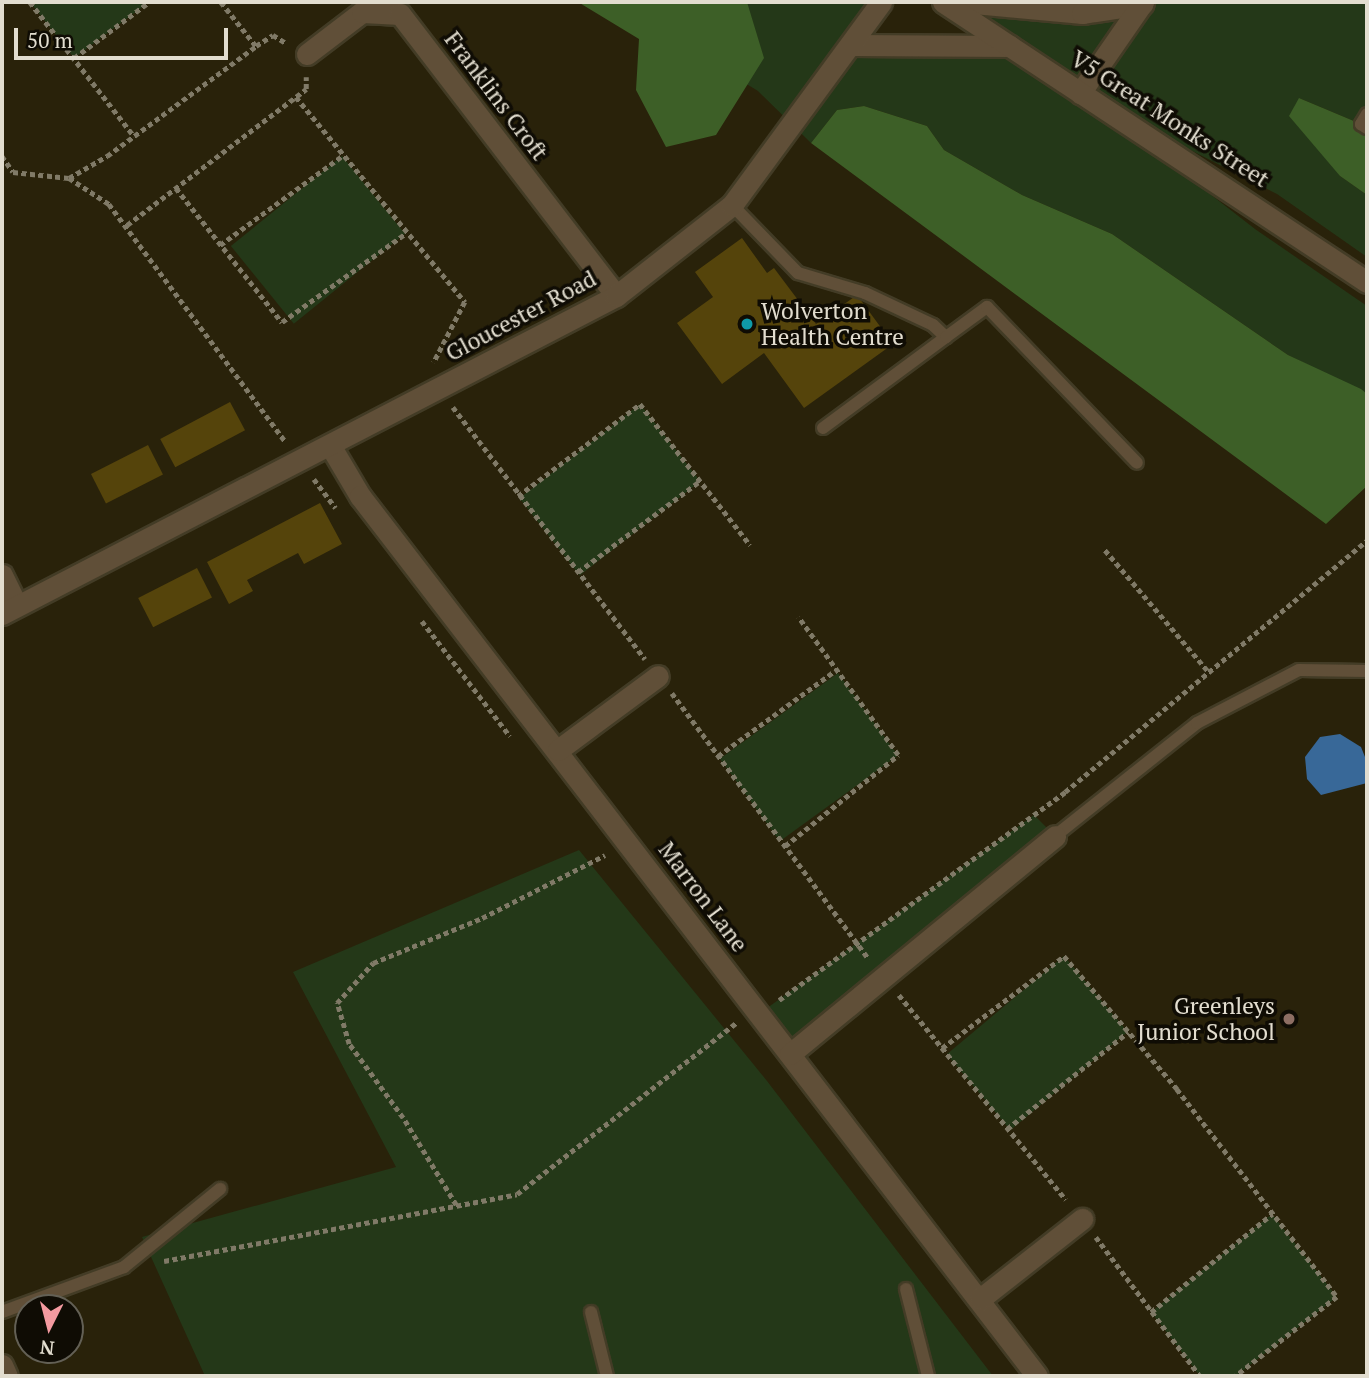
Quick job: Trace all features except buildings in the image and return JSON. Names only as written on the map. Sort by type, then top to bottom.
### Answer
[{"type":"street","name":"Gloucester Road","points":[[9,610],[331,447],[616,296],[732,205],[881,2]]},
{"type":"street","name":"V5 Great Monks Street","points":[[943,2],[1367,282]]},
{"type":"street","points":[[963,2],[1082,13],[1142,3]]},
{"type":"street","points":[[1080,93],[1142,3]]},
{"type":"street","name":"Franklins Croft","points":[[307,54],[362,12],[400,14],[616,296]]},
{"type":"street","points":[[851,45],[1010,46]]},
{"type":"street","name":"Marron Lane","points":[[331,447],[360,496],[1037,1376]]},
{"type":"street","points":[[2,575],[9,610]]},
{"type":"street","points":[[558,750],[658,676]]},
{"type":"street","points":[[790,1054],[1055,836]]},
{"type":"street","points":[[980,1299],[1082,1219]]},
{"type":"street","points":[[2,1366],[7,1376]]},
{"type":"lane","points":[[1367,114],[1361,124],[1367,128]]},
{"type":"lane","points":[[732,205],[798,272],[865,293],[933,325],[946,337]]},
{"type":"lane","points":[[823,428],[987,307],[1137,463]]},
{"type":"lane","points":[[1055,836],[1196,723],[1299,670],[1367,671]]},
{"type":"lane","points":[[2,1312],[124,1267],[220,1189]]},
{"type":"lane","points":[[906,1289],[928,1376]]},
{"type":"lane","points":[[591,1312],[607,1376]]},
{"type":"path","points":[[30,2],[134,136]]},
{"type":"path","points":[[74,58],[149,2]]},
{"type":"path","points":[[221,2],[256,46]]},
{"type":"path","points":[[69,178],[134,136],[272,36],[307,54],[306,89],[127,225]]},
{"type":"path","points":[[296,97],[466,302],[428,374],[858,945],[1082,1219],[1200,1376]]},
{"type":"path","points":[[2,156],[13,173],[69,178],[109,204],[343,518]]},
{"type":"path","points":[[220,245],[342,156]]},
{"type":"path","points":[[176,188],[282,322],[405,234]]},
{"type":"path","points":[[518,496],[640,404],[750,545]]},
{"type":"path","points":[[578,572],[700,481]]},
{"type":"path","points":[[124,1267],[517,1194],[737,1023],[759,1014],[858,945],[1065,792],[1367,540]]},
{"type":"path","points":[[1105,550],[1208,671]]},
{"type":"path","points":[[785,846],[898,755],[798,617]]},
{"type":"path","points":[[419,618],[512,738]]},
{"type":"path","points":[[718,756],[836,670]]},
{"type":"path","points":[[596,845],[613,866]]},
{"type":"path","points":[[456,1205],[403,1118],[349,1044],[337,1003],[373,963],[481,918],[605,855]]},
{"type":"path","points":[[942,1048],[1064,956],[1128,1032],[1337,1297],[1236,1376]]},
{"type":"path","points":[[729,1012],[737,1023]]},
{"type":"path","points":[[1007,1129],[1128,1032]]},
{"type":"path","points":[[1151,1312],[1272,1214]]},
{"type":"green space","points":[[30,2],[149,2],[74,58]]},
{"type":"green space","points":[[578,2],[747,2],[764,58],[716,135],[666,147],[636,90],[639,39]]},
{"type":"green space","points":[[612,2],[881,2],[852,44],[1008,46],[943,2],[1367,2],[1367,114],[1361,124],[1299,98],[1340,176],[1367,195],[1367,257],[1277,194],[1084,96],[1255,229],[1367,306],[1367,394],[1288,355],[1112,234],[1022,195],[944,150],[927,126],[864,106],[837,110],[811,143],[758,91]]},
{"type":"green space","points":[[1299,98],[1361,124],[1367,138],[1367,195],[1340,176],[1289,116]]},
{"type":"green space","points":[[864,106],[927,126],[944,150],[1022,195],[1112,234],[1288,355],[1361,389],[1367,394],[1367,486],[1326,524],[811,143],[837,110]]},
{"type":"green space","points":[[342,156],[405,234],[294,324],[231,246]]},
{"type":"green space","points":[[640,404],[700,481],[580,575],[519,498]]},
{"type":"green space","points":[[838,673],[898,756],[780,841],[720,759]]},
{"type":"green space","points":[[1034,815],[1055,836],[790,1054],[759,1014]]},
{"type":"green space","points":[[579,850],[767,1081],[993,1376],[205,1376],[142,1237],[396,1167],[293,972]]},
{"type":"green space","points":[[1064,956],[1128,1032],[1010,1130],[947,1054]]},
{"type":"green space","points":[[1272,1214],[1337,1297],[1236,1376],[1200,1376],[1151,1312]]},
{"type":"water","points":[[1340,734],[1361,747],[1367,762],[1367,783],[1321,795],[1307,779],[1305,757],[1320,737]]},
{"type":"place","name":"Wolverton Health Centre","points":[[747,324]]},
{"type":"place","name":"Greenleys Junior School","points":[[1289,1019]]}]
